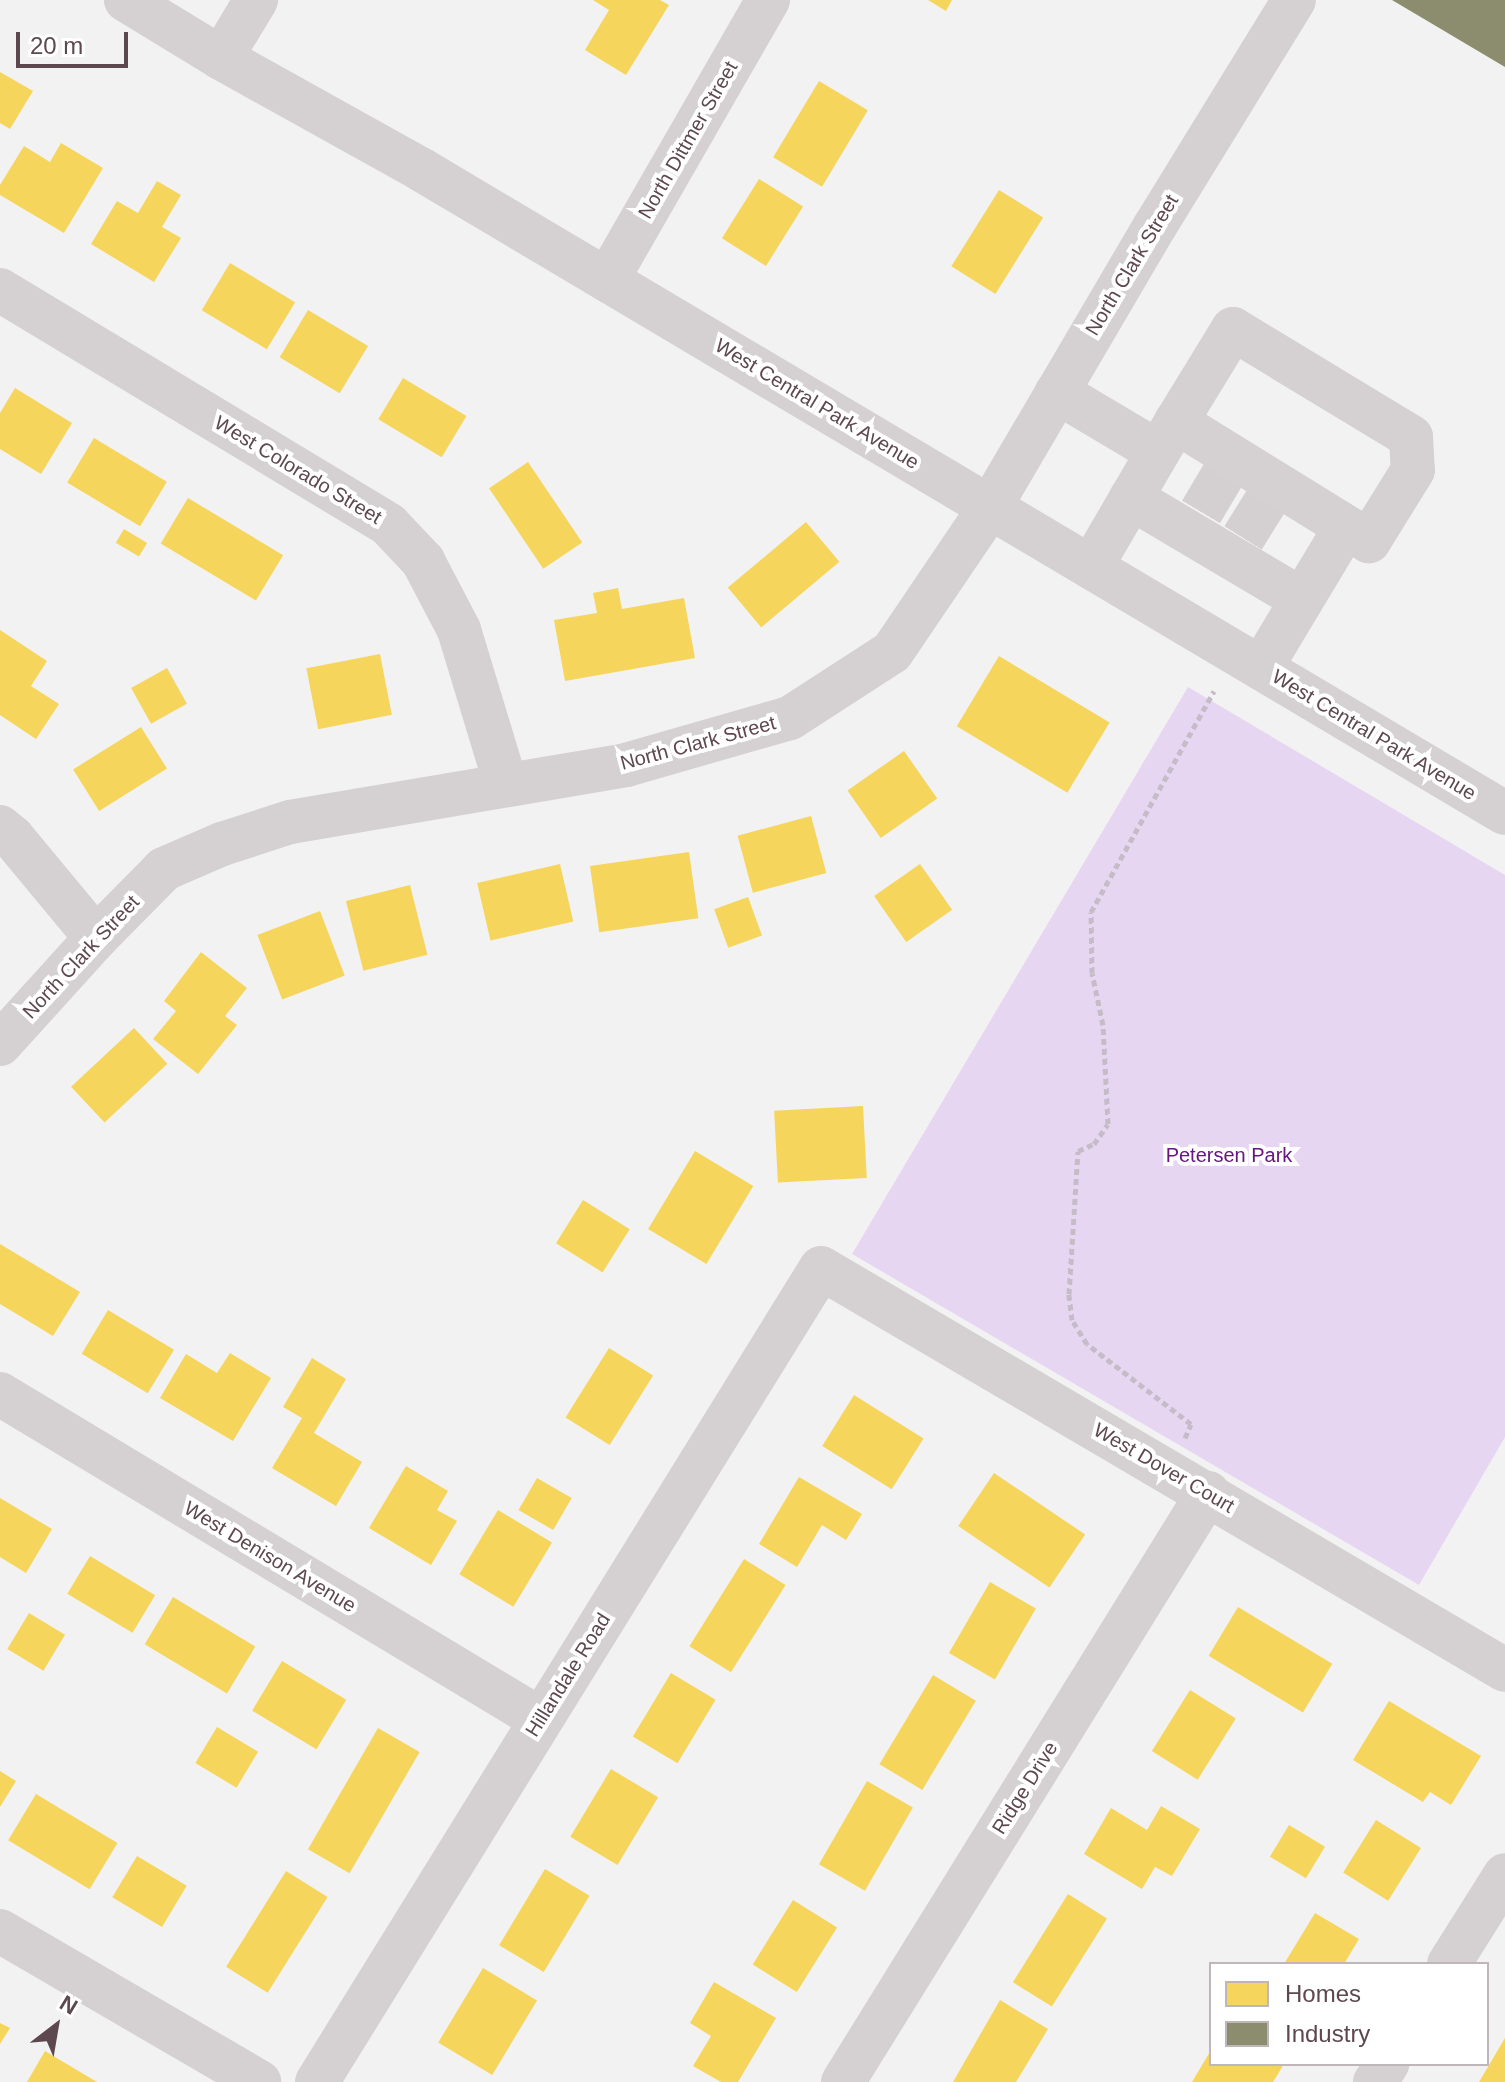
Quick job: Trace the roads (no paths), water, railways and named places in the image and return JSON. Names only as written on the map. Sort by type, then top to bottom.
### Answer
[{"type":"street","name":"West Central Park Avenue","points":[[126,0],[221,58],[422,170],[1504,811]]},
{"type":"street","points":[[221,58],[256,0]]},
{"type":"street","name":"North Dittmer Street","points":[[607,280],[768,0]]},
{"type":"street","name":"North Clark Street","points":[[0,1044],[96,938],[164,869],[222,844],[290,822],[626,765],[790,718],[892,652],[990,507],[1294,0]]},
{"type":"street","name":"West Colorado Street","points":[[0,290],[389,525],[423,561],[459,630],[506,785]]},
{"type":"street","points":[[1057,392],[1167,437],[1228,466],[1272,493],[1369,541],[1413,470],[1411,437],[1233,329],[1167,437],[1091,567]]},
{"type":"street","points":[[1131,498],[1195,522],[1238,547],[1301,599]]},
{"type":"street","points":[[1261,668],[1345,528]]},
{"type":"street","points":[[0,827],[13,838],[96,938]]},
{"type":"street","name":"West Dover Court","points":[[821,1268],[1505,1670]]},
{"type":"street","name":"Hillandale Road","points":[[317,2082],[821,1268]]},
{"type":"street","name":"West Denison Avenue","points":[[0,1394],[540,1719]]},
{"type":"street","name":"Ridge Drive","points":[[843,2082],[1190,1483]]},
{"type":"street","points":[[1450,1962],[1505,1875]]},
{"type":"street","points":[[0,1931],[259,2082]]},
{"type":"tunnel","points":[[1201,512],[1223,475]]},
{"type":"tunnel","points":[[1243,538],[1266,501]]},
{"type":"park label","name":"Petersen Park","points":[[1229,1155]]}]
